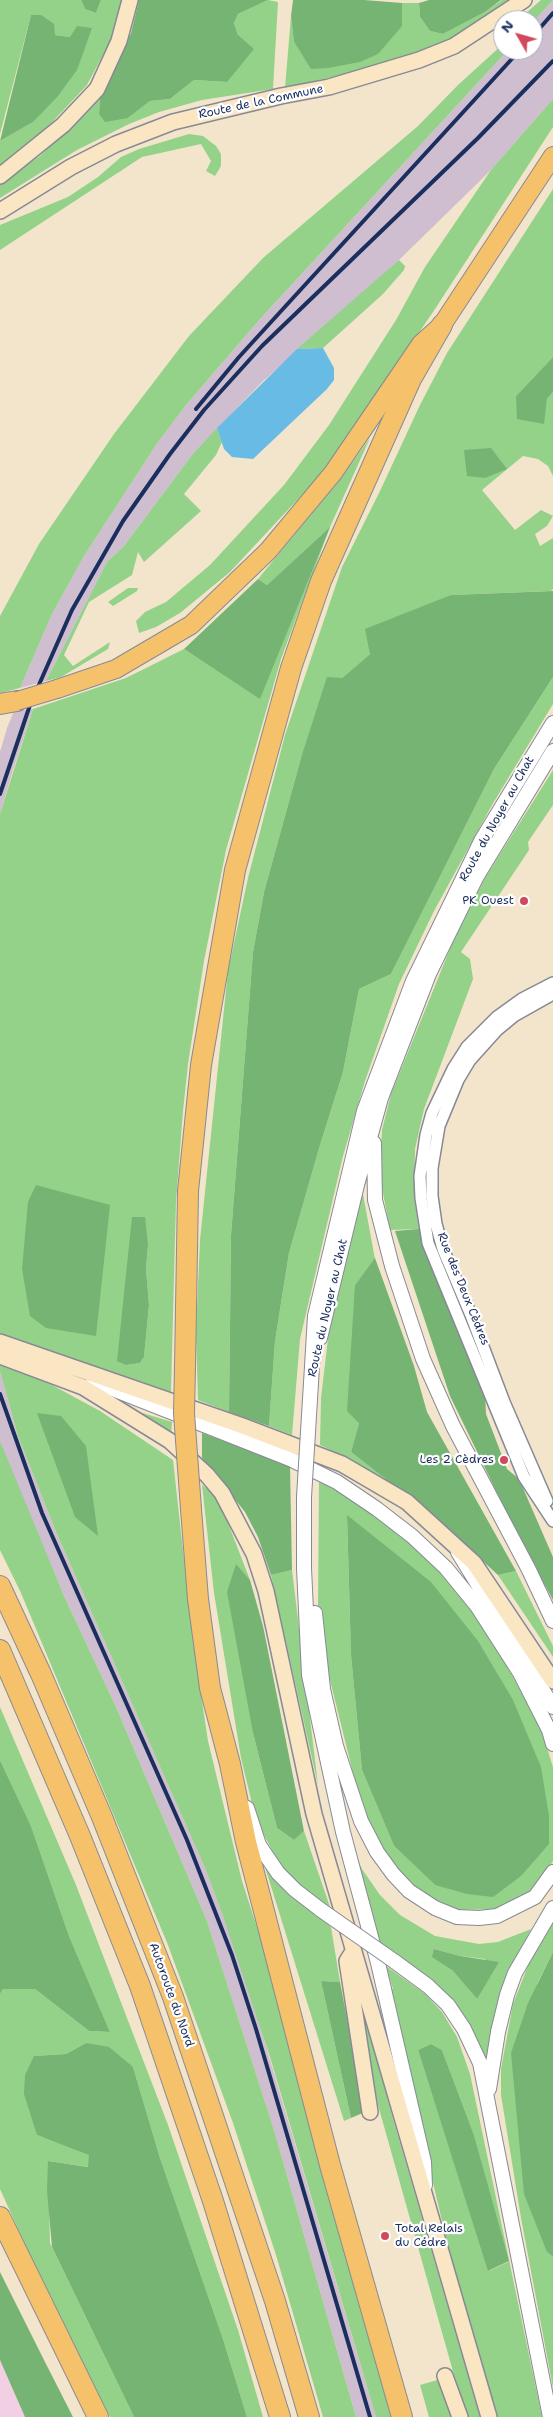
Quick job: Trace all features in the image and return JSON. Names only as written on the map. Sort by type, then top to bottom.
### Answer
[{"type":"highway","points":[[402,2417],[330,2165],[246,1842],[230,1764],[210,1688],[198,1598],[184,1413],[188,1192],[201,1064],[235,870],[288,678],[321,581],[411,379],[442,325]]},
{"type":"highway","name":"Autoroute du Nord","points":[[0,1586],[41,1674],[102,1817],[173,1997],[275,2301],[309,2417]]},
{"type":"highway","points":[[0,1650],[73,1818],[140,1986],[213,2200],[280,2417]]},
{"type":"highway","points":[[0,2217],[98,2417]]},
{"type":"main road","points":[[0,176],[63,125],[97,89],[120,41],[130,0]]},
{"type":"main road","name":"Route de la Commune","points":[[0,211],[71,167],[116,144],[172,122],[281,96],[329,87],[419,60],[454,46],[524,0]]},
{"type":"main road","points":[[6,702],[57,689],[116,669],[198,619],[280,537],[332,473],[421,344],[442,325],[553,156]]},
{"type":"main road","points":[[0,1342],[240,1424],[342,1464],[407,1502],[474,1563],[553,1681]]},
{"type":"main road","points":[[0,1356],[83,1387],[170,1441],[207,1475],[222,1493],[254,1554],[266,1591],[314,1814],[489,2417]]},
{"type":"main road","points":[[353,1952],[347,1961],[370,2112]]},
{"type":"main road","points":[[446,2376],[460,2417]]},
{"type":"street","name":"Route du Noyer au Chat","points":[[311,1382],[314,1316],[364,1111],[414,981],[452,900],[481,841],[553,723]]},
{"type":"street","name":"Route du Noyer au Chat","points":[[311,1382],[342,1243],[381,1098],[430,974],[476,876],[553,751]]},
{"type":"street","name":"Rue des Deux Cèdres","points":[[553,983],[522,999],[497,1017],[462,1054],[442,1088],[432,1113],[426,1135],[420,1176],[421,1198],[428,1243],[524,1477],[553,1521]]},
{"type":"street","name":"Rue des Deux Cèdres","points":[[553,994],[514,1016],[497,1030],[470,1060],[458,1080],[446,1105],[436,1139],[432,1168],[432,1196],[436,1224],[443,1249],[510,1419],[553,1514]]},
{"type":"street","points":[[381,1098],[373,1152],[375,1200],[395,1276],[423,1359],[449,1418],[529,1570],[553,1622]]},
{"type":"street","points":[[311,1382],[304,1497],[304,1568],[309,1675],[343,1832],[378,1963],[424,2162],[427,2206]]},
{"type":"street","points":[[83,1387],[110,1388],[290,1459],[337,1482],[377,1509],[412,1536],[446,1568],[477,1606],[520,1673],[549,1730],[553,1744]]},
{"type":"street","points":[[454,1545],[553,1707]]},
{"type":"street","points":[[304,1568],[314,1612],[323,1689],[336,1746],[361,1822],[376,1852],[392,1874],[409,1891],[435,1908],[457,1917],[479,1918],[497,1916],[535,1897],[553,1872]]},
{"type":"street","points":[[230,1764],[259,1845],[278,1873],[295,1890],[321,1910],[428,1986],[448,2005],[464,2029],[480,2063],[488,2098],[550,2417]]},
{"type":"street","points":[[488,2098],[498,2032],[507,1995],[515,1973],[553,1908]]},
{"type":"shaded area","points":[[553,0],[553,99],[491,170],[399,260],[262,382],[192,455],[124,546],[107,562],[46,681],[20,688],[52,614],[84,556],[156,445],[186,405],[260,319],[499,60],[543,60],[543,11]]},
{"type":"shaded area","points":[[33,709],[0,814],[0,752],[7,728],[14,711]]},
{"type":"shaded area","points":[[0,1371],[18,1436],[56,1532],[205,1868],[244,1972],[376,2417],[356,2417],[274,2130],[207,1921],[116,1707],[64,1596],[10,1469],[0,1441]]},
{"type":"shaded area","points":[[0,2346],[37,2417],[0,2417]]},
{"type":"green space","points":[[0,0],[81,0],[85,9],[96,13],[101,0],[122,0],[115,32],[87,85],[41,134],[0,166],[0,141],[33,122],[70,37],[55,35],[31,15],[0,134]]},
{"type":"green space","points":[[81,0],[101,0],[96,13],[85,9]]},
{"type":"green space","points":[[139,0],[268,0],[238,14],[234,23],[238,35],[254,49],[227,82],[194,80],[170,99],[150,101],[128,118],[105,122],[99,114],[100,97],[131,33]]},
{"type":"green space","points":[[268,0],[278,2],[273,89],[202,100],[159,112],[129,124],[77,150],[0,198],[0,184],[40,156],[100,97],[99,114],[128,118],[150,101],[170,99],[194,80],[227,82],[238,35],[234,23],[238,14]]},
{"type":"green space","points":[[293,0],[364,0],[402,3],[402,26],[378,54],[360,62],[311,69],[294,42],[291,16]]},
{"type":"green space","points":[[429,0],[501,0],[485,12],[443,34],[430,31],[420,17],[419,3]]},
{"type":"green space","points":[[502,0],[511,0],[454,37],[427,48],[383,65],[285,88],[291,16],[294,42],[311,68],[402,26],[402,3],[419,3],[420,17],[430,31],[443,34],[485,12]]},
{"type":"green space","points":[[541,0],[553,0],[543,11],[530,10]]},
{"type":"green space","points":[[31,15],[41,15],[54,24],[55,35],[70,37],[77,26],[92,28],[77,70],[58,96],[33,122],[0,141]]},
{"type":"green space","points":[[493,53],[493,60],[499,60],[260,319],[186,405],[156,445],[84,556],[52,614],[20,688],[0,693],[0,616],[39,544],[114,434],[189,336],[263,258],[418,126],[458,85]]},
{"type":"green space","points":[[553,99],[553,127],[435,309],[326,469],[230,572],[180,613],[156,627],[139,633],[136,621],[145,612],[166,602],[210,565],[284,485],[329,425],[396,320],[425,267],[491,170]]},
{"type":"green space","points":[[189,134],[203,136],[216,146],[221,154],[221,166],[215,176],[206,171],[211,161],[201,144],[142,157],[0,250],[0,225],[68,197],[98,177],[121,157],[139,149]]},
{"type":"green space","points":[[553,189],[553,357],[516,396],[543,424],[547,399],[553,392],[553,476],[548,466],[538,459],[523,456],[482,490],[515,530],[541,510],[553,516],[547,526],[535,534],[540,546],[553,538],[553,589],[551,591],[451,595],[370,654],[342,678],[301,758],[264,892],[253,952],[231,1235],[229,1412],[198,1400],[196,1333],[200,1240],[228,971],[248,878],[285,735],[342,567],[420,405],[447,353]]},
{"type":"green space","points":[[399,260],[405,266],[404,270],[383,294],[323,348],[297,349]]},
{"type":"green space","points":[[553,357],[553,392],[547,399],[544,424],[517,419],[516,396]]},
{"type":"green space","points":[[217,428],[222,442],[216,455],[184,494],[201,511],[144,562],[138,552],[132,575],[89,602],[64,655],[73,666],[110,642],[108,649],[61,677],[46,681],[107,562],[124,546],[192,455]]},
{"type":"green space","points":[[370,438],[330,527],[281,659],[226,850],[204,961],[188,1064],[183,1111],[176,1201],[171,1392],[0,1333],[0,814],[33,709],[126,678],[184,649],[260,698],[329,528],[267,585],[258,579],[340,480]],"holes":[[[148,1245],[146,1269],[149,1305],[144,1357],[140,1363],[126,1365]]]},
{"type":"green space","points":[[491,448],[507,469],[485,478],[467,476],[464,450]]},
{"type":"green space","points":[[330,527],[260,699],[184,649],[258,579],[267,585]]},
{"type":"green space","points":[[128,588],[138,588],[137,591],[113,606],[108,602]]},
{"type":"green space","points":[[553,591],[553,677],[494,769],[391,974],[359,989],[343,1072],[289,1253],[275,1341],[269,1426],[229,1412],[231,1235],[253,952],[264,892],[301,758],[327,677],[342,678],[370,654],[365,629],[451,595]]},
{"type":"green space","points":[[553,677],[553,704],[492,805],[434,911],[399,984],[365,1081],[343,1156],[300,1339],[292,1435],[269,1426],[275,1341],[289,1253],[343,1072],[359,989],[391,974],[494,769]]},
{"type":"green space","points":[[553,770],[553,805],[528,842],[529,850],[461,952],[470,959],[473,979],[424,1109],[415,1149],[414,1197],[419,1229],[390,1230],[380,1177],[382,1130],[391,1094],[452,944],[485,878]]},
{"type":"green space","points":[[36,1185],[110,1205],[96,1336],[46,1328],[30,1316],[22,1269],[28,1202]]},
{"type":"green space","points":[[362,1189],[375,1259],[355,1285],[359,1423],[351,1452],[407,1495],[353,1461],[320,1445],[321,1398],[331,1313]]},
{"type":"green space","points":[[132,1217],[145,1217],[148,1245],[146,1269],[149,1305],[144,1357],[140,1363],[126,1365],[117,1361]]},
{"type":"green space","points":[[419,1229],[485,1393],[486,1414],[507,1469],[519,1479],[553,1557],[553,1600],[518,1536],[450,1396],[395,1231]]},
{"type":"green space","points":[[375,1258],[414,1366],[427,1412],[516,1571],[498,1575],[432,1515],[351,1452],[359,1423],[347,1411],[355,1285]]},
{"type":"green space","points":[[0,1363],[52,1385],[100,1411],[173,1460],[193,1641],[208,1741],[242,1881],[262,1943],[314,2141],[392,2417],[376,2417],[270,2057],[223,1916],[205,1868],[56,1532],[18,1436],[0,1371]]},
{"type":"green space","points":[[136,1411],[172,1422],[171,1435]]},
{"type":"green space","points":[[37,1413],[61,1416],[86,1446],[98,1536],[75,1517]]},
{"type":"green space","points":[[202,1433],[290,1465],[292,1570],[271,1575],[258,1537],[245,1512],[202,1458]]},
{"type":"green space","points":[[0,1441],[64,1596],[116,1707],[207,1921],[274,2130],[356,2417],[323,2417],[276,2255],[233,2123],[168,1945],[21,1593],[0,1550]]},
{"type":"green space","points":[[319,1479],[349,1496],[418,1548],[470,1605],[496,1645],[542,1732],[553,1767],[553,1861],[540,1882],[523,1897],[501,1909],[454,1910],[429,1899],[407,1883],[382,1852],[360,1801],[329,1676],[318,1605]],"holes":[[[347,1516],[435,1885],[394,1846],[362,1770],[351,1655]]]},
{"type":"green space","points":[[202,1485],[213,1493],[228,1523],[250,1580],[236,1565],[253,1733],[277,1828],[294,1840],[304,1831],[330,1907],[297,1884],[282,1869],[256,1820],[241,1758],[214,1593]]},
{"type":"green space","points":[[347,1515],[431,1582],[478,1641],[513,1700],[541,1767],[549,1816],[549,1844],[521,1876],[493,1897],[467,1894],[435,1885],[394,1846],[362,1770],[351,1655]]},
{"type":"green space","points":[[236,1564],[250,1580],[263,1626],[304,1831],[294,1840],[277,1828],[253,1733],[227,1592]]},
{"type":"green space","points":[[292,1570],[318,1785],[271,1575]]},
{"type":"green space","points":[[516,1571],[553,1646],[553,1657],[498,1575]]},
{"type":"green space","points":[[0,1707],[76,1885],[168,2125],[238,2330],[263,2417],[247,2417],[223,2339],[160,2158],[133,2067],[86,2043],[66,2054],[34,2056],[37,2135],[89,2154],[89,2167],[48,2161],[50,2243],[134,2417],[110,2417],[53,2306],[0,2189],[0,1994],[3,1989],[35,1989],[89,2031],[110,2032],[69,1936],[31,1826],[0,1760]]},
{"type":"green space","points":[[0,1760],[31,1826],[69,1936],[110,2032],[89,2031],[35,1989],[3,1989],[0,1994]]},
{"type":"green space","points":[[349,1840],[362,1869],[380,1895],[400,1915],[435,1936],[479,1944],[498,1942],[531,1929],[505,1982],[486,2067],[473,2038],[373,1935]],"holes":[[[434,1949],[460,1956],[485,1959],[477,1999]]]},
{"type":"green space","points":[[265,1867],[286,1889],[331,1927],[340,1982],[321,1981],[351,2118],[344,2121]]},
{"type":"green space","points":[[553,1918],[553,1952],[537,1984],[547,2252],[553,2257],[553,2388],[521,2218],[501,2095],[501,2069],[513,2004],[533,1953]]},
{"type":"green space","points":[[434,1949],[460,1956],[499,1962],[477,1999],[452,1970],[432,1957]]},
{"type":"green space","points":[[553,1952],[553,2257],[547,2252],[524,2194],[511,2053],[528,2003]]},
{"type":"green space","points":[[386,1966],[425,1994],[442,2012],[457,2037],[470,2074],[542,2417],[495,2417],[443,2225],[388,1992],[393,1989]],"holes":[[[431,2044],[442,2050],[474,2135],[508,2262],[489,2271],[418,2050]]]},
{"type":"green space","points":[[321,1981],[340,1982],[365,2112],[351,2118]]},
{"type":"green space","points":[[357,1987],[393,2119],[480,2417],[468,2417],[454,2375],[378,2105]]},
{"type":"green space","points":[[86,2043],[109,2047],[133,2067],[160,2158],[223,2339],[247,2417],[134,2417],[52,2247],[47,2191],[48,2161],[88,2167],[89,2155],[37,2135],[24,2094],[25,2075],[34,2056],[66,2054]]},
{"type":"green space","points":[[431,2044],[442,2050],[474,2135],[509,2261],[488,2271],[418,2050]]},
{"type":"green space","points":[[0,2272],[73,2417],[25,2417],[0,2360]]},
{"type":"green space","points":[[441,2379],[456,2417],[429,2417],[420,2385]]},
{"type":"water","points":[[323,348],[334,368],[334,380],[327,389],[253,459],[232,457],[224,449],[217,428],[297,349]]},
{"type":"railway","points":[[543,24],[553,13]]},
{"type":"railway","points":[[196,409],[239,357],[511,60]]},
{"type":"railway","points":[[0,794],[30,705],[72,610],[123,521],[170,454],[204,410],[262,346],[478,138],[553,61]]},
{"type":"railway","points":[[0,1394],[42,1513],[187,1840],[232,1955],[256,2029],[370,2417]]},
{"type":"place","name":"PK Ouest","points":[[524,901]]},
{"type":"place","name":"Les 2 Cèdres","points":[[504,1460]]},
{"type":"place","name":"Total Relais du Cédre","points":[[385,2236]]}]
